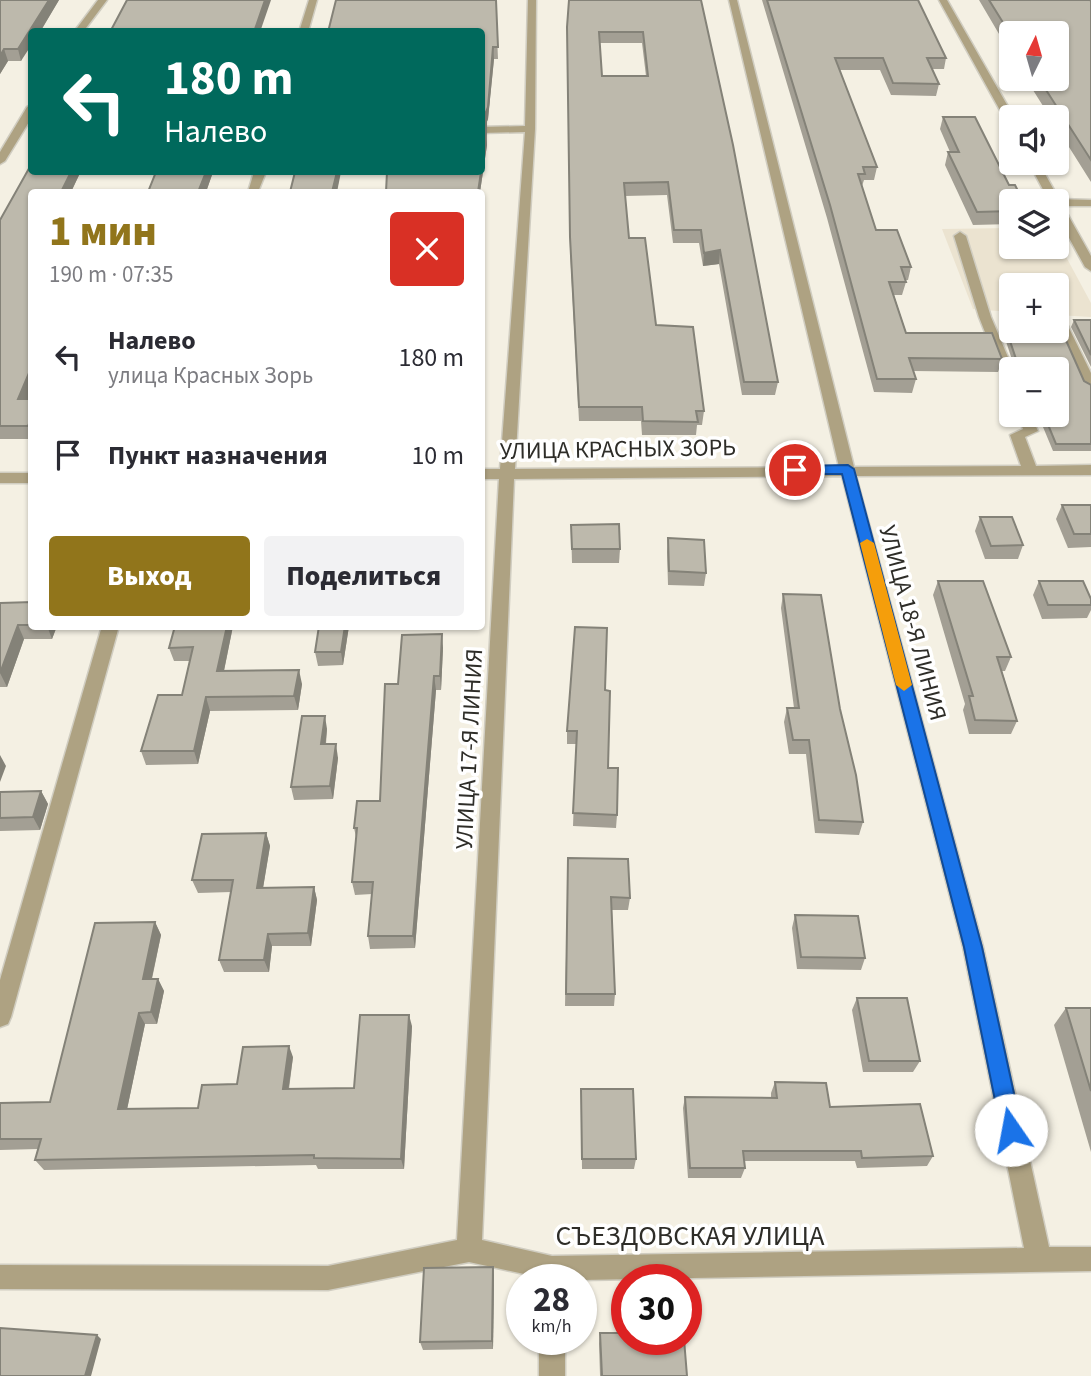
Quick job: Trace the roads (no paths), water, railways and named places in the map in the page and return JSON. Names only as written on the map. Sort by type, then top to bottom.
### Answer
[{"type":"street","points":[[81,28],[103,0]]},
{"type":"street","points":[[304,28],[313,0]]},
{"type":"street","name":"УЛИЦА 17-Я ЛИНИЯ","points":[[469,1250],[507,474],[530,130],[532,0]]},
{"type":"street","name":"УЛИЦА 18-Я ЛИНИЯ","points":[[733,0],[848,469],[973,947],[1039,1261]]},
{"type":"street","points":[[943,0],[1002,105]]},
{"type":"street","points":[[0,161],[28,114]]},
{"type":"street","points":[[485,130],[530,130]]},
{"type":"street","points":[[0,133],[16,133]]},
{"type":"street","points":[[1069,203],[1091,202]]},
{"type":"street","points":[[1069,227],[1091,267]]},
{"type":"street","points":[[960,236],[985,317],[1001,357]]},
{"type":"street","points":[[1069,341],[1091,387]]},
{"type":"street","points":[[1029,427],[1031,431],[1017,435],[1030,470]]},
{"type":"street","name":"УЛИЦА КРАСНЫХ ЗОРЬ","points":[[485,474],[848,469],[1091,470]]},
{"type":"street","points":[[0,478],[28,478]]},
{"type":"street","points":[[0,1017],[110,630]]},
{"type":"street","name":"СЪЕЗДОВСКАЯ УЛИЦА","points":[[0,1277],[328,1278],[469,1250],[517,1264]]},
{"type":"street","name":"СЪЕЗДОВСКАЯ УЛИЦА","points":[[597,1273],[1091,1259]]},
{"type":"street","points":[[552,1355],[552,1376]]}]
